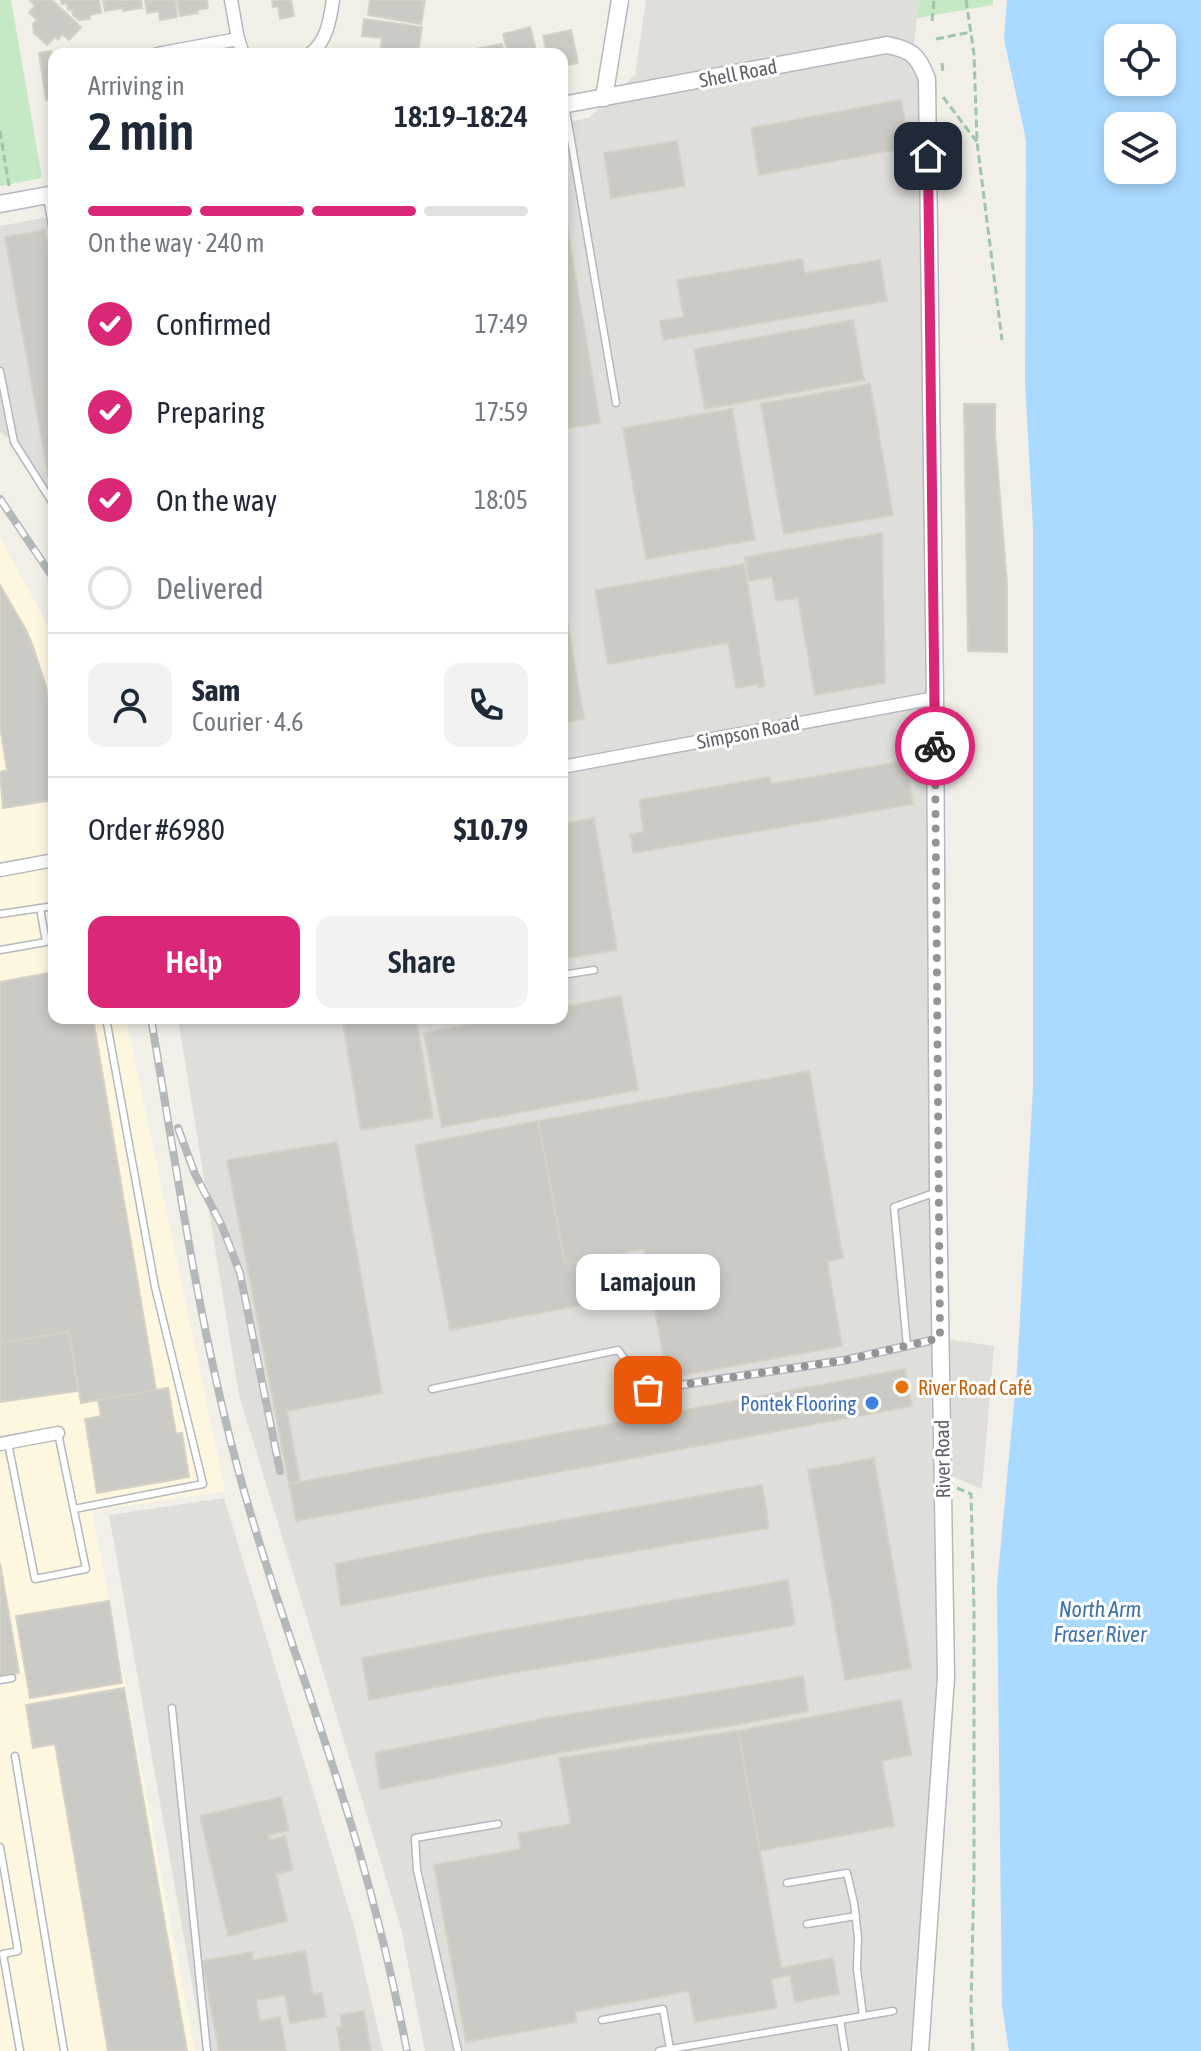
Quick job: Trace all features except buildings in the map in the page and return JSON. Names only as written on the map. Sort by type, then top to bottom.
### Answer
[{"type":"street","points":[[231,0],[241,48]]},
{"type":"street","points":[[318,48],[329,26],[333,0]]},
{"type":"street","points":[[604,98],[620,0]]},
{"type":"street","points":[[189,48],[238,39]]},
{"type":"street","name":"Shell Road","points":[[568,104],[875,46],[906,48],[913,54]]},
{"type":"street","name":"River Road","points":[[913,54],[921,63],[927,79],[946,1677],[920,2051]]},
{"type":"street","points":[[6,203],[48,195]]},
{"type":"street","name":"Simpson Road","points":[[568,766],[935,698]]},
{"type":"street","points":[[0,870],[48,861]]},
{"type":"street","points":[[4,1444],[58,1433]]},
{"type":"lane","points":[[568,133],[616,403]]},
{"type":"lane","points":[[0,371],[14,442],[48,496]]},
{"type":"lane","points":[[0,914],[48,907]]},
{"type":"lane","points":[[0,950],[46,942],[40,908]]},
{"type":"lane","points":[[568,974],[594,970]]},
{"type":"lane","points":[[74,1509],[203,1484],[155,1287],[107,1024]]},
{"type":"lane","points":[[907,1346],[894,1207],[938,1191]]},
{"type":"lane","points":[[432,1389],[618,1350],[648,1390],[846,1360],[940,1338]]},
{"type":"lane","points":[[4,1444],[35,1579],[86,1569],[58,1433]]},
{"type":"lane","points":[[0,1680],[12,1678]]},
{"type":"lane","points":[[172,1708],[207,2051]]},
{"type":"lane","points":[[15,1756],[64,2051]]},
{"type":"lane","points":[[458,2051],[417,1870],[415,1838],[498,1824]]},
{"type":"lane","points":[[0,1847],[18,1951],[3,1954],[2,1966],[20,2051]]},
{"type":"lane","points":[[787,1883],[847,1873],[856,1916],[857,1969],[863,2016]]},
{"type":"lane","points":[[807,1924],[856,1916]]},
{"type":"lane","points":[[602,2020],[663,2009],[670,2049]]},
{"type":"lane","points":[[659,2051],[893,2011]]},
{"type":"lane","points":[[840,2020],[845,2051]]},
{"type":"path","points":[[932,21],[934,0]]},
{"type":"path","points":[[966,0],[974,54],[977,142],[1002,340]]},
{"type":"path","points":[[936,39],[971,32]]},
{"type":"path","points":[[955,112],[977,142]]},
{"type":"path","points":[[0,131],[6,203]]},
{"type":"path","points":[[943,1482],[971,1494],[974,1608],[973,2051]]},
{"type":"shaded area","points":[[646,0],[919,0],[913,54],[921,63],[946,1677],[920,2051],[425,2051],[401,1928],[239,1395],[179,1024],[568,1024],[568,122],[589,118],[635,75]]},
{"type":"shaded area","points":[[48,217],[48,501],[10,439],[0,432],[0,226]]},
{"type":"shaded area","points":[[0,537],[48,626],[48,1024],[127,1024],[225,1491],[92,1511],[195,2051],[0,2051]]},
{"type":"shaded area","points":[[947,1339],[994,1346],[982,1489],[947,1474]]},
{"type":"shaded area","points":[[224,1498],[354,1926],[383,2051],[204,2051],[109,1515]]},
{"type":"green space","points":[[0,0],[11,0],[42,178],[0,186]]},
{"type":"green space","points":[[919,0],[993,0],[993,5],[917,18]]},
{"type":"water","name":"North Arm Fraser River","points":[[1007,0],[1201,0],[1201,2051],[1009,2051],[1002,2006],[997,1585],[1017,1371],[1033,1088],[1033,528],[1025,381],[1026,140],[1004,39]]},
{"type":"railway","points":[[0,499],[48,570]]},
{"type":"railway","points":[[152,1024],[209,1349],[235,1458],[359,1851],[407,2051]]},
{"type":"railway","points":[[178,1128],[195,1174],[222,1226],[240,1273],[280,1471]]},
{"type":"way so far","points":[[648,1390],[846,1360],[940,1338],[935,746]]},
{"type":"place","name":"River Road Café","points":[[902,1387]]},
{"type":"place","name":"Lamajoun","points":[[648,1390]]},
{"type":"place","name":"Pontek Flooring","points":[[872,1403]]},
{"type":"route","points":[[928,156],[935,746]]}]
